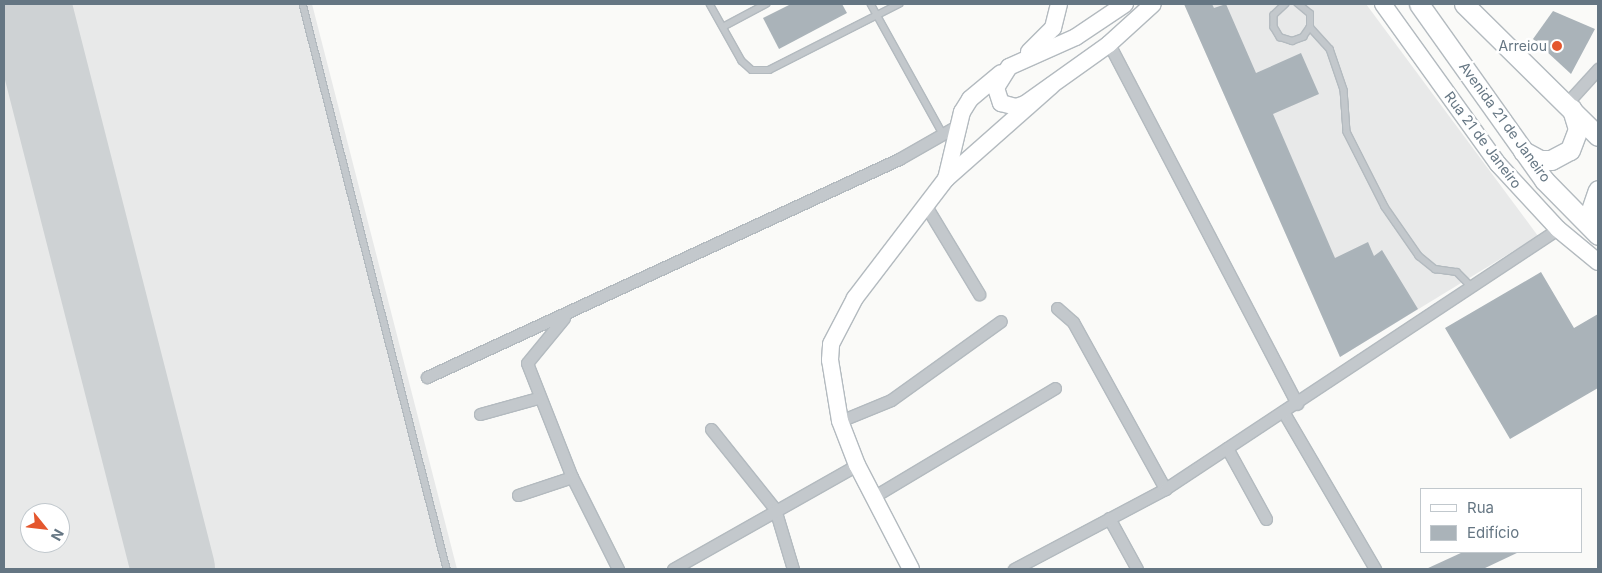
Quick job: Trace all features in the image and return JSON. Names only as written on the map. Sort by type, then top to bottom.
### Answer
[{"type":"main road","name":"Avenida 21 de Janeiro","points":[[1419,4],[1544,180],[1598,234]]},
{"type":"main road","points":[[1464,4],[1570,106],[1598,136]]},
{"type":"main road","points":[[1522,150],[1540,160],[1551,160],[1570,150],[1578,129],[1570,106]]},
{"type":"main road","points":[[1598,190],[1590,213],[1598,234]]},
{"type":"street","points":[[427,377],[567,315],[899,159],[949,130],[970,99],[1044,40],[1059,17],[1059,4]]},
{"type":"street","points":[[1125,4],[1076,37],[1009,66],[996,88],[1001,103],[1009,107],[1025,104],[1109,44],[1153,4]]},
{"type":"street","name":"Rua 21 de Janeiro","points":[[1383,4],[1498,164],[1558,229],[1598,262]]},
{"type":"street","points":[[1109,44],[1297,404]]},
{"type":"street","points":[[1570,106],[1598,69]]},
{"type":"street","points":[[911,569],[857,465],[840,421],[830,360],[837,329],[855,298],[946,179],[1051,86]]},
{"type":"street","points":[[946,179],[949,130]]},
{"type":"street","points":[[926,206],[979,294]]},
{"type":"street","points":[[1014,569],[1165,489],[1284,413],[1558,229]]},
{"type":"street","points":[[1057,308],[1072,322],[1165,489]]},
{"type":"street","points":[[567,315],[528,360],[538,398],[572,477],[618,569]]},
{"type":"street","points":[[840,421],[891,400],[1001,321]]},
{"type":"street","points":[[873,497],[1055,388]]},
{"type":"street","points":[[480,414],[538,398]]},
{"type":"street","points":[[1284,413],[1375,569]]},
{"type":"street","points":[[711,429],[775,509],[793,569]]},
{"type":"street","points":[[1227,448],[1266,519]]},
{"type":"street","points":[[673,569],[775,509],[857,465]]},
{"type":"street","points":[[518,495],[572,477]]},
{"type":"street","points":[[1109,518],[1137,569]]},
{"type":"lane","points":[[303,4],[447,569]]},
{"type":"lane","points":[[719,4],[711,6],[742,61],[752,70],[770,70],[899,4]]},
{"type":"lane","points":[[723,27],[766,4]]},
{"type":"lane","points":[[871,4],[949,130]]},
{"type":"lane","points":[[1286,4],[1277,9],[1273,21],[1280,37],[1298,40],[1310,27]]},
{"type":"lane","points":[[1298,4],[1310,14],[1310,27],[1330,49],[1344,90],[1347,132],[1384,207],[1420,256],[1435,269],[1457,272],[1472,287]]},
{"type":"shaded area","points":[[4,4],[312,4],[457,569],[4,569]]},
{"type":"shaded area","points":[[1184,4],[1366,4],[1538,236],[1340,357]]},
{"type":"building","points":[[791,4],[842,4],[847,13],[779,49],[763,18]]},
{"type":"building","points":[[1184,4],[1212,4],[1214,8],[1226,4],[1256,73],[1301,53],[1319,94],[1273,114],[1335,258],[1368,242],[1374,256],[1382,250],[1418,309],[1340,357]]},
{"type":"building","points":[[1553,11],[1595,29],[1571,74],[1533,39]]},
{"type":"building","points":[[1541,272],[1574,328],[1598,314],[1598,388],[1510,439],[1445,328]]},
{"type":"building","points":[[1461,553],[1517,553],[1483,569],[1426,569]]},
{"type":"taxiway","points":[[35,4],[35,24]]},
{"type":"runway","points":[[29,4],[173,569]]},
{"type":"place","name":"Arreiou","points":[[1557,46]]}]
